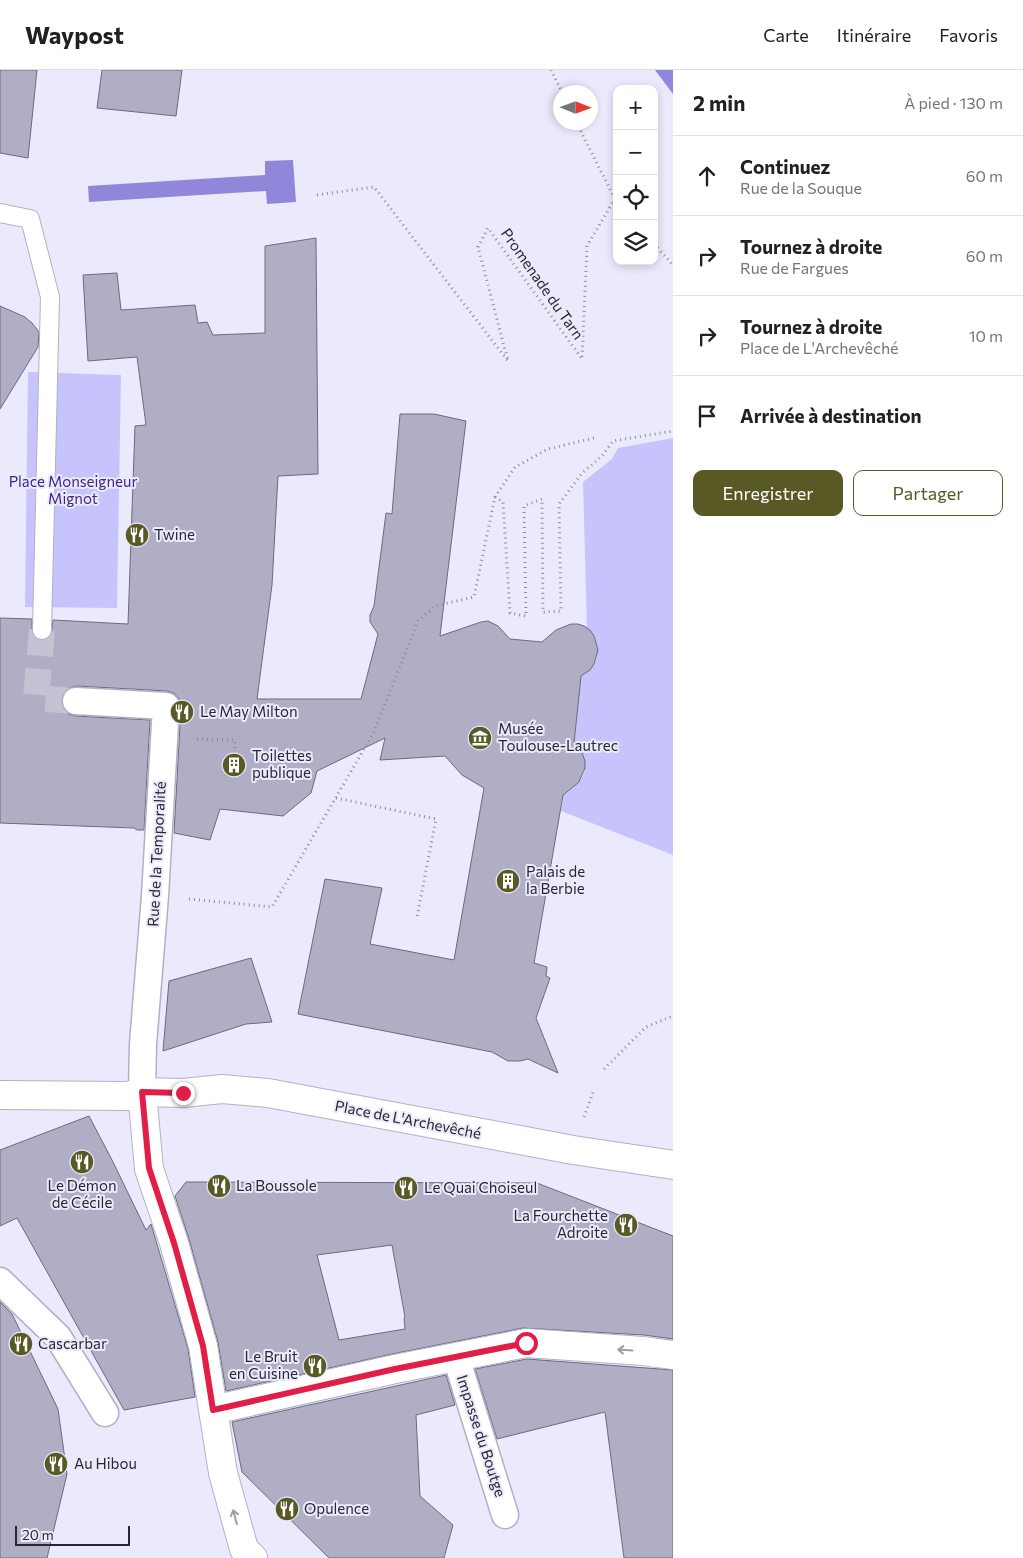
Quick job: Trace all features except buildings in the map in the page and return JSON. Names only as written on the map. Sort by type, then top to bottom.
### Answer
[{"type":"street","name":"Rue de la Temporalité","points":[[76,700],[166,706],[156,896],[143,1044],[142,1092]]},
{"type":"street","name":"Place de L'Archevêché","points":[[0,1095],[128,1096],[142,1092],[183,1093],[222,1089],[268,1093],[573,1150],[673,1165]]},
{"type":"street","points":[[142,1092],[149,1168],[174,1243],[203,1346],[223,1473],[244,1549],[253,1558]]},
{"type":"street","points":[[0,1281],[58,1337],[105,1413]]},
{"type":"street","points":[[213,1410],[526,1343],[673,1355]]},
{"type":"street","name":"Impasse du Boutge","points":[[456,1357],[506,1515]]},
{"type":"lane","points":[[0,213],[30,219],[50,297],[42,630]]},
{"type":"path","points":[[551,70],[558,85]]},
{"type":"path","points":[[580,130],[613,198]]},
{"type":"path","name":"Promenade du Tarn","points":[[317,195],[374,188],[508,362],[478,247],[488,228],[582,359],[587,246],[613,205]]},
{"type":"path","points":[[658,248],[673,265]]},
{"type":"path","points":[[495,497],[503,502],[510,612],[526,616],[524,506],[542,499],[543,612],[561,611],[559,504],[582,473],[602,456],[613,441],[673,431]]},
{"type":"path","points":[[156,896],[272,907],[374,732],[418,621],[435,606],[474,597],[495,497],[515,467],[548,448],[594,438]]},
{"type":"path","points":[[164,737],[235,740],[235,750]]},
{"type":"path","points":[[336,798],[436,819],[417,917]]},
{"type":"path","points":[[604,1069],[646,1027],[673,1016]]},
{"type":"green space","name":"Place Monseigneur Mignot","points":[[28,372],[121,375],[117,608],[25,607]]},
{"type":"green space","points":[[673,438],[673,855],[561,811],[564,790],[578,782],[583,777],[585,770],[583,757],[574,743],[581,673],[593,666],[597,655],[596,643],[587,629],[583,482],[612,459],[618,448]]},
{"type":"shaded area","points":[[655,70],[673,70],[673,94]]},
{"type":"shaded area","points":[[293,160],[296,202],[267,204],[266,191],[89,202],[88,186],[265,175],[265,161]]},
{"type":"tunnel","points":[[42,630],[36,698],[76,701]]},
{"type":"place","name":"Twine","points":[[137,535]]},
{"type":"place","name":"Le May Milton","points":[[182,712]]},
{"type":"place","name":"Musée Toulouse-Lautrec","points":[[480,738]]},
{"type":"place","name":"Toilettes publique","points":[[234,765]]},
{"type":"place","name":"Palais de la Berbie","points":[[508,881]]},
{"type":"place","name":"Le Démon de Cécile","points":[[82,1162]]},
{"type":"place","name":"La Boussole","points":[[219,1186]]},
{"type":"place","name":"Le Quai Choiseul","points":[[406,1188]]},
{"type":"place","name":"La Fourchette Adroite","points":[[626,1225]]},
{"type":"place","name":"Cascarbar","points":[[21,1344]]},
{"type":"place","name":"Le Bruit en Cuisine","points":[[315,1366]]},
{"type":"place","name":"Au Hibou","points":[[56,1464]]},
{"type":"place","name":"Opulence","points":[[287,1509]]},
{"type":"route","points":[[183,1093],[142,1092],[149,1168],[174,1243],[203,1346],[213,1410],[395,1369],[526,1343]]}]
